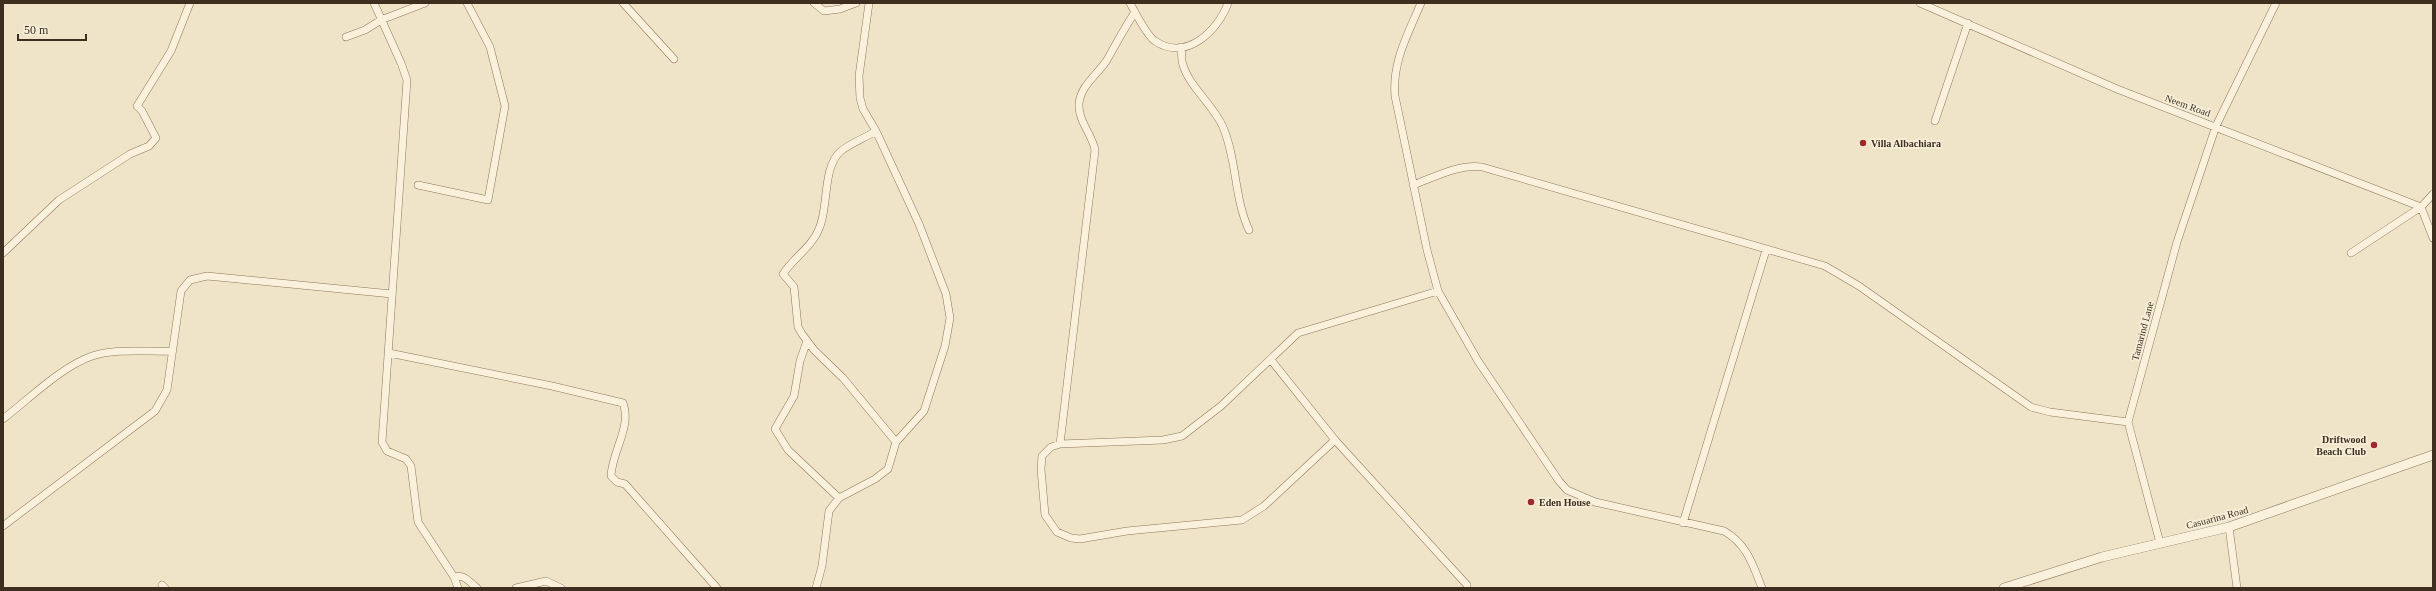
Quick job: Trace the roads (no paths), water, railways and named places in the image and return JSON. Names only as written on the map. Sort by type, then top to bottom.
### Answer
[{"type":"street","points":[[3,254],[35,220],[59,200],[130,154],[145,149],[156,138],[142,111],[137,106],[171,51],[190,3]]},
{"type":"street","points":[[374,3],[407,80],[389,353],[382,435],[384,447],[387,451],[406,459],[411,466],[418,522],[454,578],[458,588]]},
{"type":"street","points":[[346,37],[365,30],[381,20],[425,3]]},
{"type":"street","points":[[418,185],[488,200],[505,106],[490,47],[467,3]]},
{"type":"street","points":[[623,3],[674,59]]},
{"type":"street","points":[[814,3],[824,11],[840,9],[856,3]]},
{"type":"street","points":[[816,588],[822,566],[829,511],[839,498],[875,479],[888,470],[896,442],[924,411],[945,346],[950,318],[946,294],[919,224],[876,131],[863,109],[860,98],[860,60],[869,3]]},
{"type":"street","points":[[1130,3],[1134,12],[1154,41],[1171,48],[1181,47],[1205,38],[1223,18],[1228,3]]},
{"type":"street","points":[[1421,3],[1397,60],[1394,82],[1402,134],[1438,291],[1478,361],[1559,481],[1567,490],[1595,502],[1682,523],[1724,531],[1736,538],[1748,555],[1762,588]]},
{"type":"street","name":"Neem Road","points":[[1920,3],[2117,89],[2216,126],[2421,207]]},
{"type":"street","name":"Tamarind Lane","points":[[2128,422],[2177,242],[2216,126],[2276,3]]},
{"type":"street","points":[[1060,444],[1095,150],[1093,140],[1084,128],[1079,104],[1082,92],[1106,61],[1134,12]]},
{"type":"street","points":[[1936,121],[1968,23]]},
{"type":"street","points":[[1181,47],[1183,65],[1189,76],[1212,106],[1223,128],[1235,170],[1242,210],[1249,230]]},
{"type":"street","points":[[876,131],[841,151],[833,161],[819,231],[810,244],[791,262],[783,274],[794,287],[798,327],[806,341],[843,378],[896,442]]},
{"type":"street","points":[[1413,185],[1459,168],[1470,166],[1482,167],[1825,266],[1843,276],[2031,407],[2050,412],[2128,422],[2160,543]]},
{"type":"street","points":[[2351,253],[2421,207],[2433,194]]},
{"type":"street","points":[[2421,207],[2433,238]]},
{"type":"street","points":[[1682,523],[1766,250]]},
{"type":"street","points":[[3,526],[155,410],[167,390],[181,291],[190,280],[198,276],[392,294]]},
{"type":"street","points":[[1335,440],[1264,506],[1242,520],[1127,531],[1080,540],[1057,532],[1045,515],[1041,469],[1042,456],[1051,447],[1060,444],[1163,440],[1182,436],[1221,406],[1302,331],[1438,291]]},
{"type":"street","points":[[806,341],[800,361],[794,396],[774,429],[788,450],[839,498]]},
{"type":"street","points":[[3,420],[64,372],[93,356],[115,352],[172,351]]},
{"type":"street","points":[[389,353],[552,386],[623,403],[627,418],[611,467],[611,476],[616,482],[625,484],[717,588]]},
{"type":"street","points":[[1271,360],[1335,440],[1467,585]]},
{"type":"street","name":"Casuarina Road","points":[[2004,588],[2102,556],[2229,527],[2433,455]]},
{"type":"street","points":[[2229,527],[2237,588]]},
{"type":"street","points":[[454,578],[459,576],[465,578],[477,588]]},
{"type":"street","points":[[516,588],[546,581],[561,588]]},
{"type":"place","name":"Villa Albachiara","points":[[1863,143]]},
{"type":"place","name":"Driftwood Beach Club","points":[[2374,445]]},
{"type":"place","name":"Eden House","points":[[1531,502]]}]
